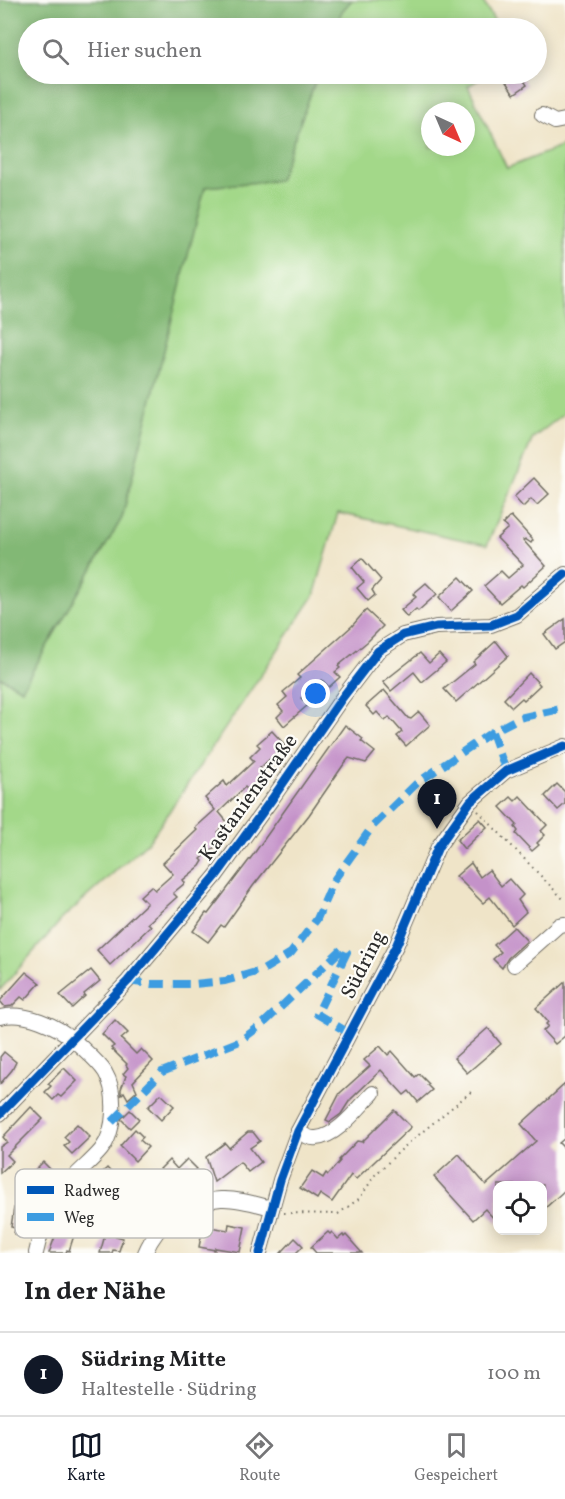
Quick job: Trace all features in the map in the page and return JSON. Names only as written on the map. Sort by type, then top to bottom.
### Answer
[{"type":"street","points":[[542,115],[555,122],[565,120]]},
{"type":"street","name":"Kastanienstraße","points":[[0,1114],[128,981],[216,876],[378,651],[403,635],[436,627],[491,625],[517,615],[565,574]]},
{"type":"street","name":"Südring","points":[[260,1253],[272,1208],[298,1131],[397,944],[438,847],[470,802],[506,771],[565,746]]},
{"type":"street","points":[[514,965],[559,925],[565,924]]},
{"type":"street","points":[[0,1017],[9,1015],[34,1019],[55,1027],[73,1040],[105,1071],[114,1096],[112,1122],[103,1148],[83,1169]]},
{"type":"street","points":[[298,1131],[308,1137],[317,1138],[328,1134],[339,1128],[373,1093]]},
{"type":"street","points":[[213,1200],[222,1198],[272,1208]]},
{"type":"street","points":[[36,1253],[39,1238]]},
{"type":"street","points":[[145,1253],[154,1238]]},
{"type":"path","points":[[470,802],[565,902]]},
{"type":"path","points":[[272,1208],[288,1214],[338,1214],[360,1198],[375,1174],[404,1147],[472,1091]]},
{"type":"green space","points":[[0,0],[352,0],[339,18],[18,18],[18,84],[314,84],[279,180],[205,187],[122,518],[22,689],[0,677]]},
{"type":"green space","points":[[352,0],[482,0],[493,18],[339,18]]},
{"type":"green space","points":[[314,84],[471,84],[468,86],[507,168],[565,145],[565,413],[533,438],[487,545],[338,513],[314,596],[150,840],[62,919],[0,990],[0,677],[22,689],[122,518],[205,187],[279,180]]},
{"type":"building","points":[[507,84],[526,84],[527,85],[514,94]]},
{"type":"building","points":[[534,478],[549,494],[537,505],[531,499],[523,507],[514,497]]},
{"type":"building","points":[[511,516],[533,540],[531,543],[523,540],[546,566],[523,587],[521,585],[500,603],[484,586],[501,571],[508,578],[523,565],[497,538],[508,528],[503,524]]},
{"type":"building","points":[[362,558],[381,580],[372,590],[375,595],[368,601],[357,588],[364,582],[352,567]]},
{"type":"building","points":[[460,577],[473,591],[451,611],[439,597]]},
{"type":"building","points":[[426,583],[437,594],[418,611],[416,609],[407,617],[401,610],[416,597],[413,594]]},
{"type":"building","points":[[366,610],[383,626],[338,666],[340,668],[335,672],[340,677],[329,687],[322,680],[301,698],[308,705],[284,726],[277,717],[283,711],[278,705],[287,697],[283,692],[300,678],[297,675],[352,626]]},
{"type":"building","points":[[565,619],[565,642],[555,649],[544,634]]},
{"type":"building","points":[[496,641],[508,656],[456,702],[444,689],[475,664],[473,662]]},
{"type":"building","points":[[420,653],[429,663],[439,654],[446,662],[422,682],[414,672],[391,691],[383,682]]},
{"type":"building","points":[[529,673],[540,685],[524,700],[522,698],[512,707],[504,699]]},
{"type":"building","points":[[384,690],[408,718],[411,719],[419,712],[430,725],[406,746],[397,736],[402,732],[389,717],[385,721],[377,712],[374,715],[366,706]]},
{"type":"building","points":[[345,725],[375,752],[366,763],[349,758],[224,927],[221,925],[208,942],[193,931],[253,855]]},
{"type":"building","points":[[272,731],[285,745],[260,768],[267,776],[250,792],[245,787],[219,812],[228,823],[218,832],[224,839],[201,859],[203,861],[200,866],[183,880],[185,883],[173,893],[177,897],[148,923],[151,926],[110,965],[97,950],[147,903],[140,896],[151,886],[155,890],[173,874],[163,863],[215,810],[205,798],[224,781],[227,786],[254,761],[250,757],[260,747],[257,744]]},
{"type":"building","points":[[557,784],[565,792],[565,804],[558,810],[545,796]]},
{"type":"building","points":[[520,796],[547,825],[541,831],[545,835],[532,851],[516,834],[517,825],[500,807],[511,797],[515,801]]},
{"type":"building","points":[[480,819],[487,827],[464,849],[457,840]]},
{"type":"building","points":[[471,863],[480,877],[489,870],[501,886],[509,879],[523,895],[518,900],[526,912],[512,925],[490,897],[483,903],[456,876]]},
{"type":"building","points":[[514,927],[527,941],[508,958],[502,968],[493,959],[501,952],[494,945]]},
{"type":"building","points":[[91,970],[100,981],[72,1008],[60,995]]},
{"type":"building","points":[[26,972],[40,983],[25,1000],[21,997],[12,1006],[5,1007],[0,1001]]},
{"type":"building","points":[[565,982],[565,1036],[555,1044],[543,1031],[548,1026],[546,1024],[548,1022],[536,1008]]},
{"type":"building","points":[[115,1020],[128,1033],[121,1039],[136,1054],[141,1049],[153,1061],[133,1082],[137,1091],[128,1099],[124,1092],[121,1095],[126,1076],[123,1074],[128,1068],[127,1064],[111,1048],[114,1046],[102,1034]]},
{"type":"building","points":[[488,1028],[501,1044],[467,1073],[454,1058]]},
{"type":"building","points":[[380,1046],[388,1055],[392,1051],[415,1077],[419,1074],[432,1090],[418,1102],[409,1091],[404,1095],[381,1070],[350,1100],[341,1114],[330,1122],[326,1120],[340,1093],[370,1066],[364,1060]]},
{"type":"building","points":[[4,1052],[16,1062],[0,1084],[0,1057]]},
{"type":"building","points":[[64,1068],[77,1081],[61,1097],[58,1095],[53,1100],[45,1092],[51,1086],[48,1084]]},
{"type":"building","points":[[565,1084],[565,1138],[559,1143],[565,1149],[565,1190],[547,1206],[547,1181],[493,1181],[493,1218],[485,1209],[473,1220],[434,1177],[459,1154],[486,1185],[536,1141],[521,1124]]},
{"type":"building","points":[[161,1094],[174,1106],[161,1120],[148,1107]]},
{"type":"building","points":[[31,1107],[43,1119],[7,1155],[13,1161],[0,1173],[0,1147],[7,1142],[3,1137]]},
{"type":"building","points":[[130,1110],[139,1119],[130,1128],[121,1119]]},
{"type":"building","points":[[394,1110],[411,1127],[356,1179],[351,1175],[332,1202],[320,1194],[317,1199],[300,1188],[312,1171],[323,1178],[326,1173],[328,1175],[357,1141],[362,1142]]},
{"type":"building","points":[[77,1124],[90,1137],[72,1154],[64,1146],[69,1142],[64,1137]]},
{"type":"building","points":[[135,1129],[143,1137],[140,1140],[148,1147],[135,1161],[120,1146]]},
{"type":"building","points":[[248,1132],[253,1132],[260,1141],[250,1148],[261,1162],[248,1172],[240,1162],[214,1182],[213,1169],[210,1169],[206,1157],[225,1143],[229,1148]]},
{"type":"building","points":[[187,1159],[197,1169],[177,1169]]},
{"type":"building","points":[[169,1160],[177,1169],[160,1169]]},
{"type":"building","points":[[43,1162],[50,1169],[36,1169]]},
{"type":"building","points":[[14,1208],[15,1228],[11,1227]]},
{"type":"building","points":[[229,1224],[245,1227],[240,1252],[199,1247],[201,1238],[213,1238],[213,1228],[228,1230]]},
{"type":"building","points":[[328,1232],[330,1234],[332,1232],[338,1239],[346,1235],[362,1253],[316,1253],[311,1247]]},
{"type":"building","points":[[54,1238],[73,1238],[69,1251],[67,1250],[66,1253],[49,1253]]},
{"type":"building","points":[[104,1238],[123,1238],[119,1251],[100,1253]]},
{"type":"building","points":[[295,1238],[303,1246],[296,1253],[281,1253]]},
{"type":"marked path","points":[[128,981],[151,984],[225,981],[263,970],[291,953],[317,919],[334,880],[372,827],[417,783],[492,732],[519,718],[565,708]]},
{"type":"marked path","points":[[492,732],[506,771]]},
{"type":"marked path","points":[[112,1122],[162,1072],[240,1041],[265,1022],[343,948],[347,952],[317,1014],[349,1033]]},
{"type":"cycle path","points":[[0,1114],[128,981],[216,876],[378,651],[403,635],[436,627],[491,625],[517,615],[565,574]]},
{"type":"cycle path","points":[[260,1253],[280,1180],[298,1131],[397,944],[438,847],[470,802],[506,771],[565,746]]},
{"type":"place","name":"Südring Mitte","points":[[437,829]]}]
